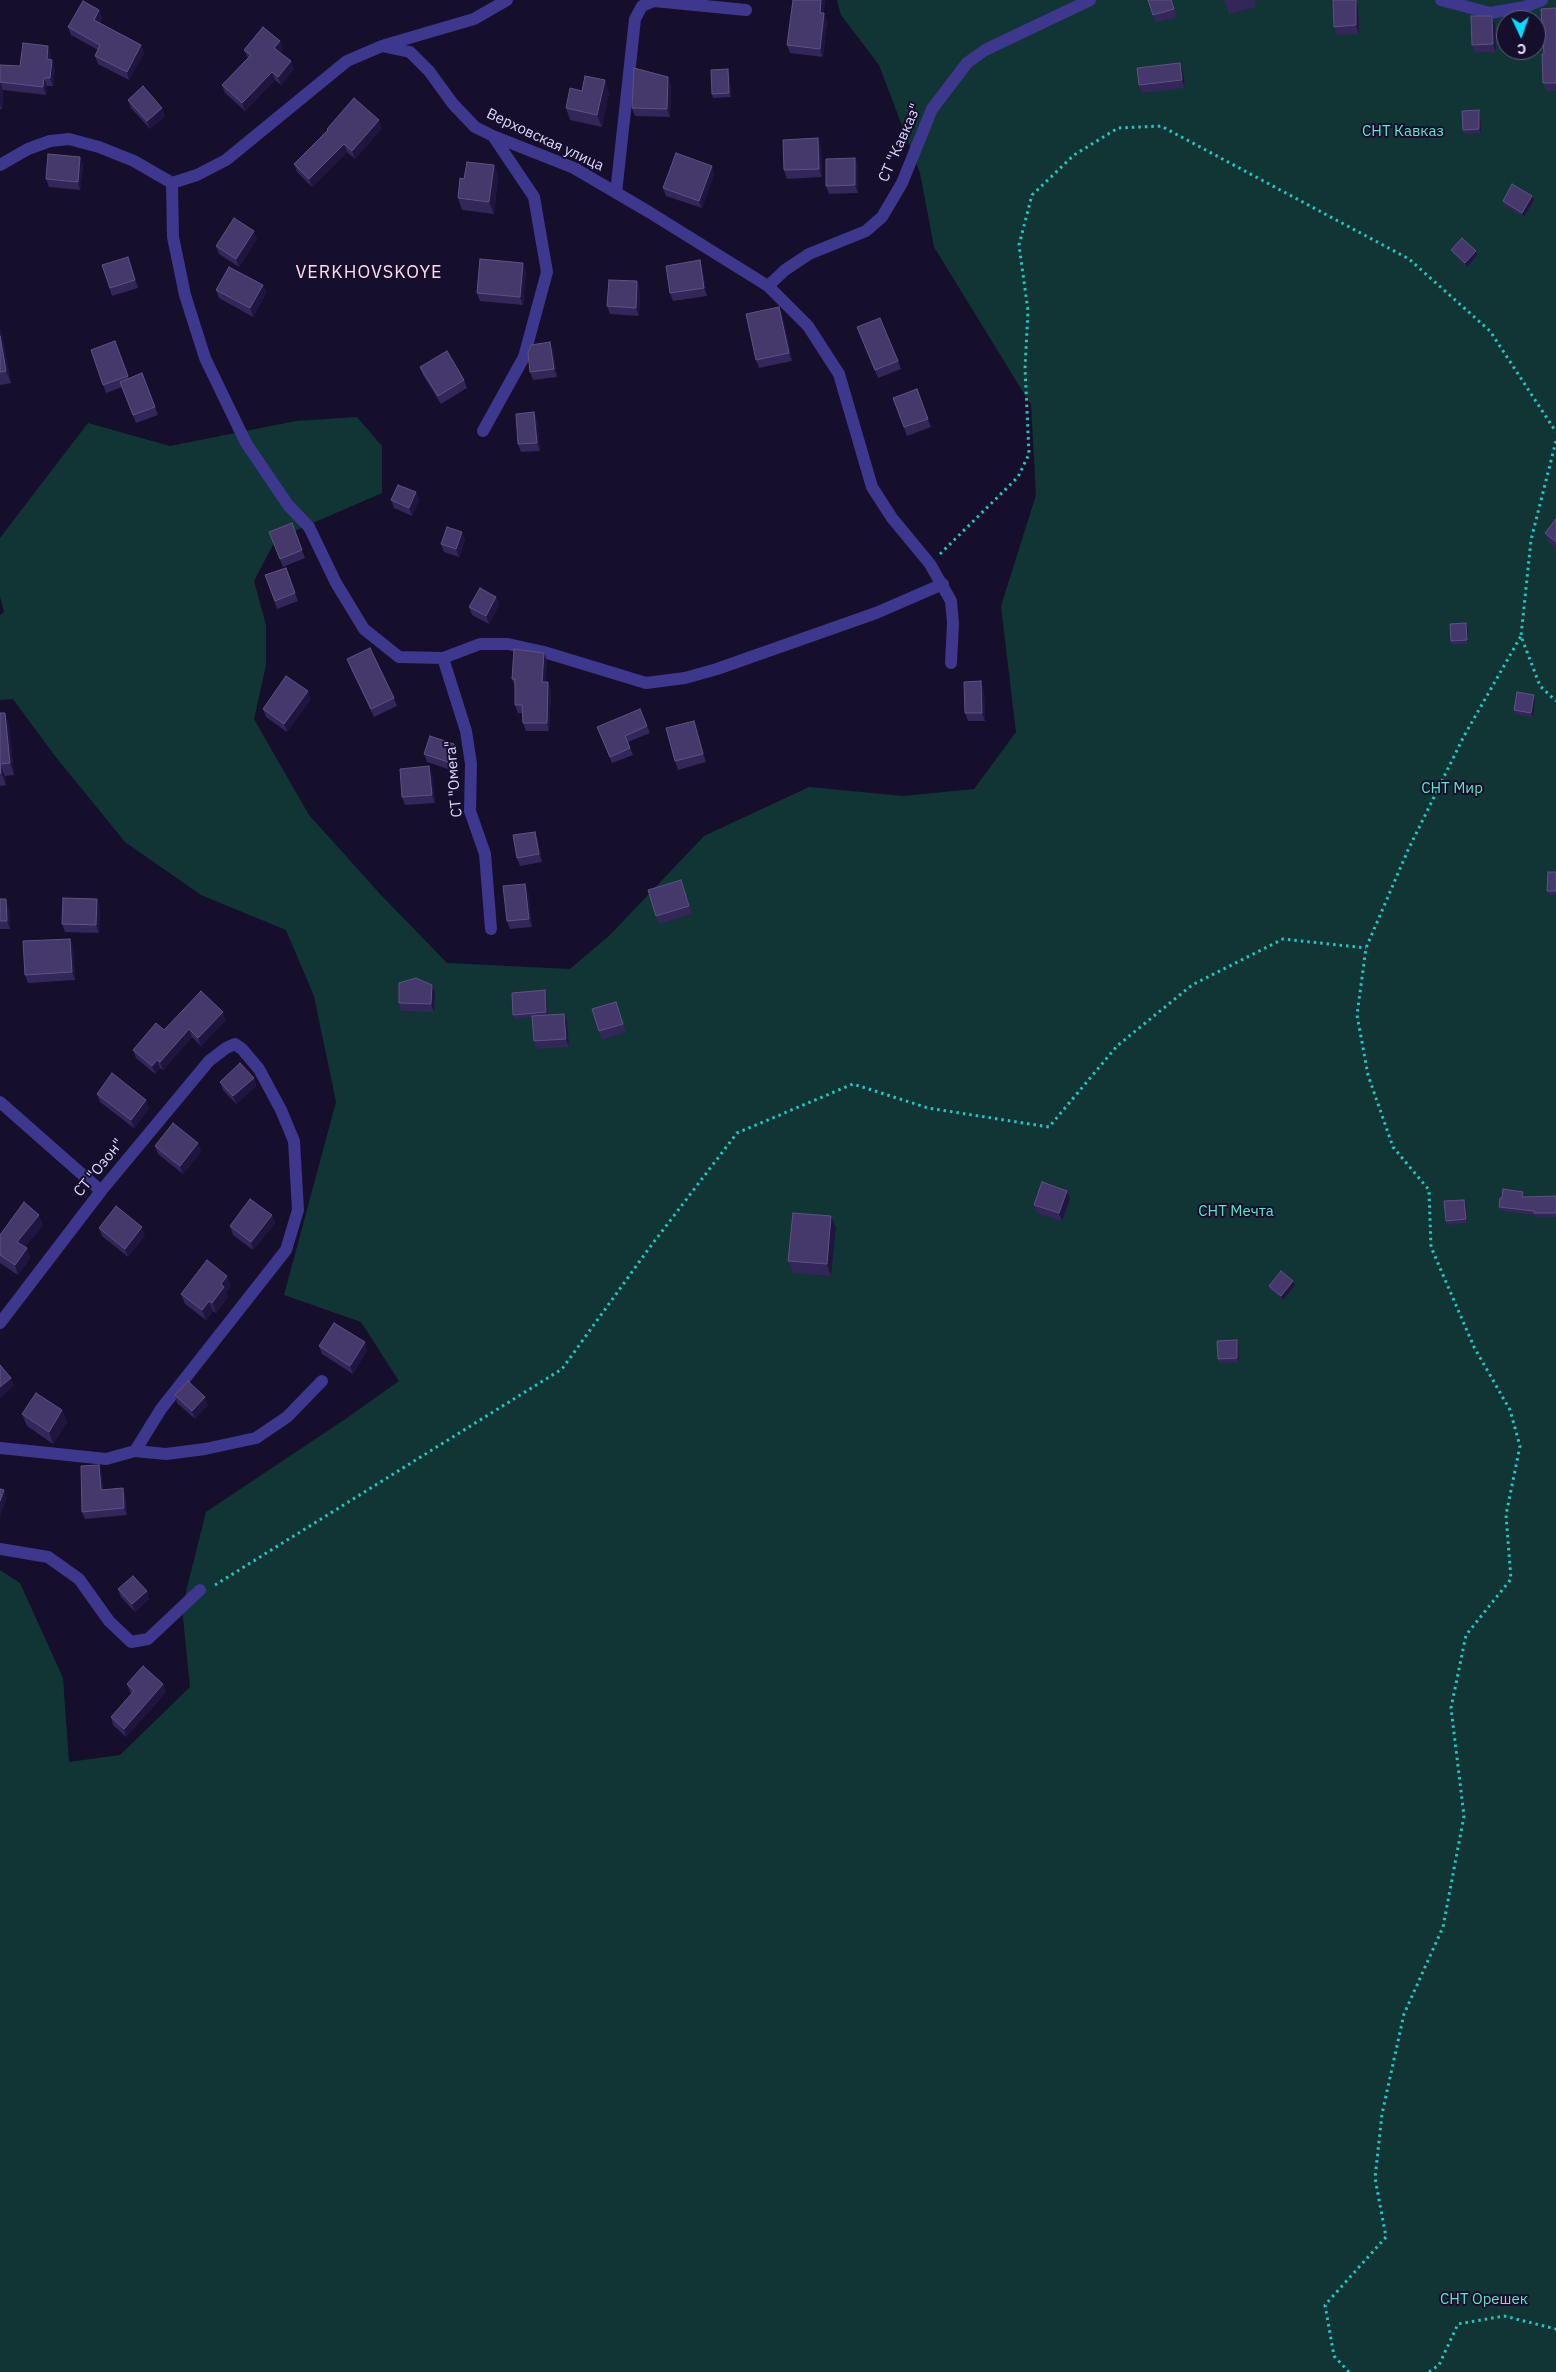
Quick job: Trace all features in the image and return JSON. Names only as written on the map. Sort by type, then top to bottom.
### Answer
[{"type":"street","points":[[0,164],[28,149],[50,141],[69,140],[99,147],[134,161],[172,183],[197,175],[226,160],[347,61],[382,46],[474,19],[507,0]]},
{"type":"street","name":"СТ \"Кавказ\"","points":[[768,286],[785,270],[809,254],[866,231],[882,216],[902,183],[932,109],[968,63],[985,50],[1090,0]]},
{"type":"street","points":[[1442,0],[1490,13],[1525,8],[1542,0]]},
{"type":"street","points":[[616,193],[635,19],[642,6],[654,1],[746,10]]},
{"type":"street","name":"Верховская улица","points":[[382,46],[410,52],[429,71],[453,104],[476,127],[493,136],[574,168],[616,193],[768,286],[808,326],[839,374],[872,487],[892,518],[944,584],[951,600],[953,623],[950,663]]},
{"type":"street","points":[[483,431],[524,357],[548,272],[534,197],[493,136]]},
{"type":"street","points":[[172,183],[173,237],[185,295],[205,358],[246,443],[288,505],[309,527],[336,583],[364,629],[399,658],[443,658],[480,644],[508,644],[544,652],[646,683],[686,678],[717,669],[876,613],[944,584]]},
{"type":"street","name":"СТ \"Омега\"","points":[[443,658],[466,731],[471,764],[470,811],[484,854],[491,929]]},
{"type":"street","name":"СТ \"Озон\"","points":[[0,1323],[102,1191],[209,1061],[226,1048],[235,1044],[242,1049],[259,1070],[281,1110],[294,1141],[298,1210],[286,1250],[161,1409],[135,1451]]},
{"type":"street","points":[[0,1102],[102,1191]]},
{"type":"street","points":[[0,1448],[106,1460],[135,1451],[166,1454],[205,1449],[256,1438],[287,1417],[322,1381]]},
{"type":"street","points":[[0,1548],[48,1558],[79,1579],[109,1621],[131,1642],[148,1639],[200,1590]]},
{"type":"path","points":[[930,564],[1018,477],[1029,454],[1025,368],[1028,311],[1019,245],[1032,195],[1074,155],[1118,128],[1161,126],[1408,259],[1490,331],[1556,432]]},
{"type":"path","points":[[1349,2372],[1334,2356],[1325,2305],[1386,2237],[1375,2178],[1382,2114],[1404,2014],[1443,1927],[1464,1816],[1451,1708],[1466,1636],[1511,1579],[1506,1515],[1520,1446],[1510,1410],[1474,1347],[1431,1247],[1429,1190],[1393,1147],[1368,1075],[1357,1015],[1366,948],[1408,850],[1464,736],[1521,636],[1531,540],[1556,440]]},
{"type":"path","points":[[1521,636],[1540,686],[1556,702]]},
{"type":"path","points":[[200,1590],[216,1585],[562,1369],[650,1247],[737,1133],[853,1084],[928,1108],[1049,1127],[1117,1046],[1192,985],[1283,939],[1366,948]]},
{"type":"path","points":[[1429,2372],[1439,2365],[1458,2324],[1504,2316],[1556,2329]]},
{"type":"green space","points":[[837,0],[1556,0],[1556,2372],[0,2372],[0,1570],[20,1583],[63,1678],[69,1762],[120,1755],[190,1687],[182,1608],[206,1512],[399,1381],[361,1322],[284,1295],[336,1102],[314,996],[286,930],[201,895],[125,842],[55,756],[13,699],[0,700],[0,615],[4,612],[0,597],[0,538],[88,423],[170,446],[296,421],[357,417],[382,446],[382,493],[276,539],[254,581],[266,625],[266,665],[254,719],[309,815],[381,895],[447,963],[570,969],[610,935],[704,836],[809,787],[903,796],[974,789],[1016,732],[1001,606],[1036,495],[1031,405],[934,247],[920,173],[879,65],[841,15]]},
{"type":"building","points":[[793,0],[821,0],[820,13],[824,13],[820,49],[787,45]]},
{"type":"building","points":[[1148,0],[1171,0],[1174,9],[1153,15]]},
{"type":"building","points":[[1333,0],[1356,0],[1356,25],[1334,27]]},
{"type":"building","points":[[83,1],[99,10],[94,20],[141,45],[127,72],[95,56],[100,45],[68,27]]},
{"type":"building","points":[[1556,8],[1556,83],[1543,83],[1542,60],[1546,60],[1546,10],[1541,9]]},
{"type":"building","points":[[1471,16],[1492,16],[1493,44],[1472,45]]},
{"type":"building","points":[[263,27],[280,41],[274,48],[291,61],[278,77],[272,72],[242,103],[222,85],[251,55],[244,50]]},
{"type":"building","points":[[23,43],[48,46],[47,59],[52,60],[50,78],[44,78],[43,87],[0,82],[0,65],[20,66]]},
{"type":"building","points":[[1180,63],[1182,80],[1139,85],[1137,68]]},
{"type":"building","points":[[634,68],[668,77],[667,109],[632,108]]},
{"type":"building","points":[[728,69],[729,93],[712,94],[711,70]]},
{"type":"building","points":[[585,76],[605,80],[597,115],[566,108],[570,88],[582,91]]},
{"type":"building","points":[[143,86],[162,108],[147,121],[128,100]]},
{"type":"building","points":[[354,98],[379,120],[352,151],[344,144],[309,179],[294,164],[328,130]]},
{"type":"building","points":[[1479,110],[1479,129],[1463,130],[1462,111]]},
{"type":"building","points":[[818,138],[819,169],[784,170],[783,140]]},
{"type":"building","points":[[676,153],[712,166],[699,201],[663,188]]},
{"type":"building","points":[[48,154],[80,157],[78,182],[46,179]]},
{"type":"building","points":[[855,158],[855,185],[826,186],[826,159]]},
{"type":"building","points":[[467,162],[494,165],[489,202],[458,198],[460,178],[464,179]]},
{"type":"building","points":[[1512,184],[1532,196],[1522,213],[1503,201]]},
{"type":"building","points":[[234,218],[254,231],[236,259],[216,246]]},
{"type":"building","points":[[1462,238],[1476,251],[1465,263],[1451,250]]},
{"type":"building","points":[[128,257],[135,280],[110,288],[102,265]]},
{"type":"building","points":[[480,259],[523,263],[520,297],[477,293]]},
{"type":"building","points":[[700,260],[704,288],[670,293],[666,266]]},
{"type":"building","points":[[229,267],[263,285],[250,308],[216,290]]},
{"type":"building","points":[[609,280],[637,281],[636,308],[607,306]]},
{"type":"building","points":[[779,307],[789,353],[756,360],[746,314]]},
{"type":"building","points":[[880,318],[898,361],[875,370],[857,327]]},
{"type":"building","points":[[0,336],[6,371],[0,372]]},
{"type":"building","points":[[115,341],[128,376],[103,385],[91,350]]},
{"type":"building","points":[[550,342],[554,369],[530,372],[528,353],[531,345]]},
{"type":"building","points":[[447,351],[464,380],[438,396],[420,367]]},
{"type":"building","points":[[142,373],[155,407],[133,415],[120,382]]},
{"type":"building","points":[[917,389],[928,419],[904,427],[893,398]]},
{"type":"building","points":[[534,412],[537,443],[518,444],[516,414]]},
{"type":"building","points":[[398,485],[416,492],[409,508],[391,500]]},
{"type":"building","points":[[1556,519],[1556,542],[1545,533]]},
{"type":"building","points":[[292,523],[302,550],[280,559],[269,532]]},
{"type":"building","points":[[447,527],[462,532],[456,549],[441,544]]},
{"type":"building","points":[[286,568],[295,593],[275,601],[265,575]]},
{"type":"building","points":[[480,588],[496,597],[486,616],[469,607]]},
{"type":"building","points":[[1466,623],[1467,640],[1451,641],[1450,624]]},
{"type":"building","points":[[370,648],[394,698],[371,709],[347,659]]},
{"type":"building","points":[[514,649],[544,653],[542,682],[548,682],[547,723],[523,723],[522,705],[515,705],[515,679],[512,679]]},
{"type":"building","points":[[286,676],[308,691],[284,724],[263,709]]},
{"type":"building","points":[[981,681],[982,713],[965,713],[964,682]]},
{"type":"building","points":[[1517,692],[1534,695],[1531,713],[1514,710]]},
{"type":"building","points":[[640,709],[647,726],[625,736],[630,748],[610,757],[597,727]]},
{"type":"building","points":[[0,713],[5,713],[10,763],[0,764]]},
{"type":"building","points":[[694,721],[703,754],[675,761],[666,728]]},
{"type":"building","points":[[430,736],[454,744],[448,762],[424,754]]},
{"type":"building","points":[[429,766],[432,795],[402,797],[400,769]]},
{"type":"building","points":[[535,832],[539,854],[517,858],[513,835]]},
{"type":"building","points":[[1548,872],[1556,872],[1556,891],[1547,891]]},
{"type":"building","points":[[681,880],[689,906],[656,916],[648,890]]},
{"type":"building","points":[[525,884],[529,919],[507,921],[503,886]]},
{"type":"building","points":[[63,898],[97,899],[96,925],[62,924]]},
{"type":"building","points":[[0,899],[6,899],[7,921],[0,921]]},
{"type":"building","points":[[70,939],[72,972],[25,975],[23,941]]},
{"type":"building","points":[[416,978],[432,985],[431,1004],[399,1003],[399,983]]},
{"type":"building","points":[[545,990],[546,1012],[513,1015],[512,993]]},
{"type":"building","points":[[201,991],[223,1012],[198,1038],[189,1029],[160,1062],[157,1060],[152,1066],[133,1050],[156,1023],[164,1030]]},
{"type":"building","points":[[616,1002],[623,1024],[599,1031],[592,1009]]},
{"type":"building","points":[[564,1014],[566,1039],[534,1041],[532,1016]]},
{"type":"building","points":[[240,1063],[254,1078],[233,1096],[220,1082]]},
{"type":"building","points":[[112,1073],[146,1100],[131,1120],[97,1094]]},
{"type":"building","points":[[173,1123],[198,1143],[180,1166],[155,1146]]},
{"type":"building","points":[[1042,1182],[1067,1191],[1059,1213],[1034,1205]]},
{"type":"building","points":[[1503,1189],[1523,1192],[1522,1197],[1556,1196],[1556,1213],[1534,1213],[1534,1211],[1499,1207]]},
{"type":"building","points":[[250,1199],[272,1215],[251,1242],[230,1226]]},
{"type":"building","points":[[1464,1200],[1466,1219],[1446,1221],[1444,1201]]},
{"type":"building","points":[[24,1202],[39,1215],[17,1242],[27,1248],[15,1265],[0,1255],[0,1235]]},
{"type":"building","points":[[116,1206],[142,1227],[125,1249],[99,1228]]},
{"type":"building","points":[[793,1213],[831,1216],[827,1264],[788,1261]]},
{"type":"building","points":[[207,1260],[227,1276],[221,1284],[224,1287],[212,1303],[209,1301],[202,1310],[181,1294]]},
{"type":"building","points":[[1281,1271],[1293,1281],[1281,1296],[1269,1286]]},
{"type":"building","points":[[334,1323],[365,1342],[350,1366],[319,1346]]},
{"type":"building","points":[[1237,1340],[1237,1358],[1218,1359],[1217,1341]]},
{"type":"building","points":[[0,1365],[11,1378],[0,1387]]},
{"type":"building","points":[[188,1381],[205,1397],[192,1411],[175,1395]]},
{"type":"building","points":[[36,1393],[62,1410],[49,1432],[22,1414]]},
{"type":"building","points":[[99,1465],[101,1490],[123,1488],[124,1508],[82,1512],[81,1466]]},
{"type":"building","points":[[0,1489],[4,1490],[0,1501]]},
{"type":"building","points":[[133,1576],[147,1591],[132,1604],[118,1589]]},
{"type":"building","points":[[143,1666],[163,1684],[124,1729],[111,1717],[134,1691],[127,1684]]},
{"type":"district","name":"VERKHOVSKOYE","points":[[369,273]]},
{"type":"park label","name":"СНТ Кавказ","points":[[1403,132]]},
{"type":"park label","name":"СНТ Мир","points":[[1452,789]]},
{"type":"park label","name":"СНТ Мечта","points":[[1236,1212]]},
{"type":"park label","name":"СНТ Орешек","points":[[1484,2300]]}]
